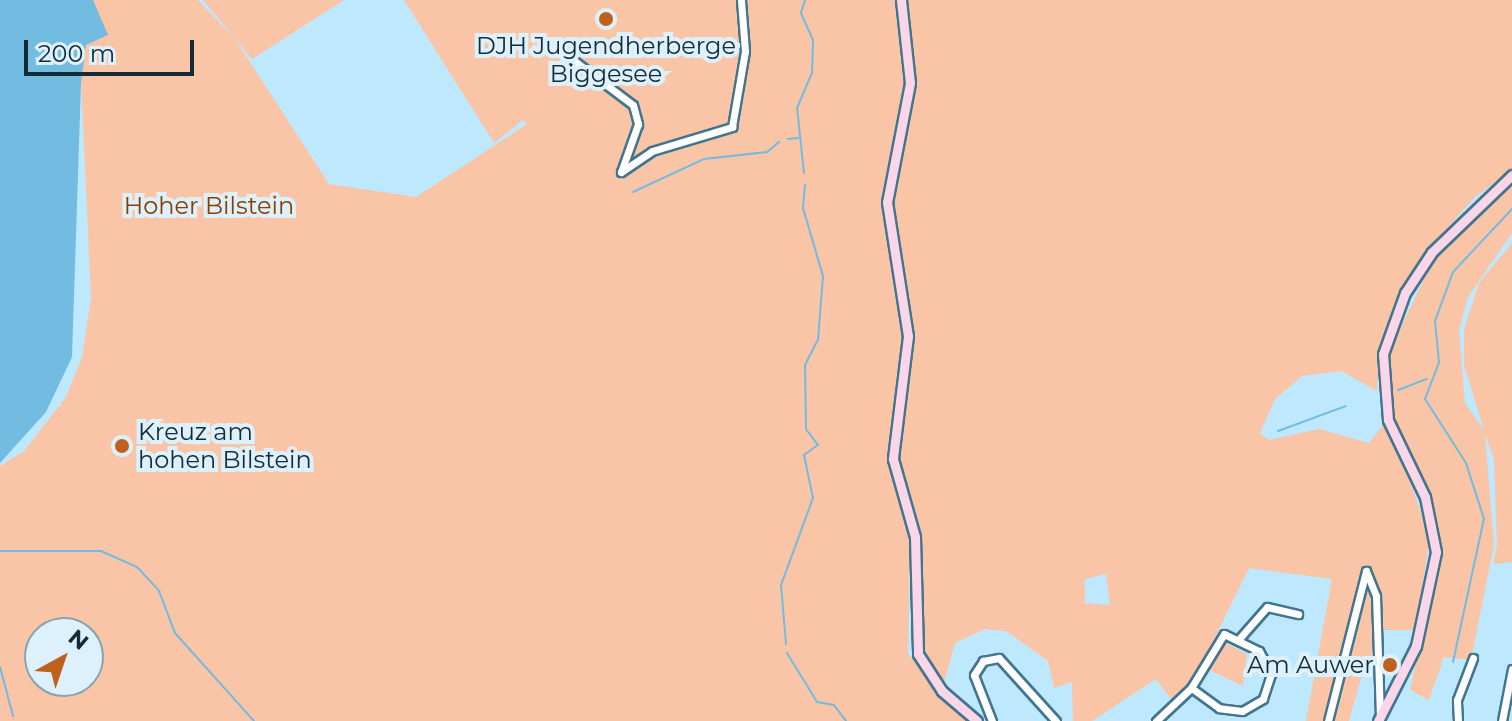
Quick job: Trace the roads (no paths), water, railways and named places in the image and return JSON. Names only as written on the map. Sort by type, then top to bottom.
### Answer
[{"type":"street","points":[[560,50],[633,105],[638,124],[624,172],[652,151],[732,127],[745,51],[741,0]]},
{"type":"street","points":[[901,0],[910,83],[887,202],[908,336],[893,459],[915,537],[918,654],[942,691],[977,721]]},
{"type":"street","points":[[1380,720],[1416,646],[1436,552],[1425,497],[1383,398],[1383,354],[1396,313],[1454,225],[1512,175]]},
{"type":"street","points":[[1328,721],[1366,571],[1376,596],[1380,720]]},
{"type":"street","points":[[1238,640],[1267,607],[1298,614]]},
{"type":"street","points":[[1156,721],[1191,688],[1220,635],[1238,640],[1267,662],[1263,699],[1234,712],[1191,688]]},
{"type":"street","points":[[992,721],[974,675],[983,661],[999,658],[1056,721]]},
{"type":"street","points":[[1458,721],[1457,700],[1473,658]]},
{"type":"street","points":[[1502,721],[1512,669]]},
{"type":"water","points":[[0,0],[93,0],[108,35],[86,45],[81,83],[72,357],[46,412],[0,463]]},
{"type":"waterway","points":[[804,173],[797,108],[812,72],[813,40],[801,13],[805,0]]},
{"type":"waterway","points":[[788,139],[798,138]]},
{"type":"waterway","points":[[633,192],[704,159],[767,152],[779,142]]},
{"type":"waterway","points":[[786,644],[781,585],[813,498],[804,455],[818,445],[806,429],[805,365],[818,340],[823,276],[803,208],[805,185]]},
{"type":"waterway","points":[[1453,662],[1484,519],[1466,463],[1425,399],[1439,362],[1435,321],[1453,272],[1512,209]]},
{"type":"waterway","points":[[1398,390],[1427,379]]},
{"type":"waterway","points":[[1278,431],[1346,406]]},
{"type":"waterway","points":[[0,551],[101,551],[137,567],[159,591],[175,633],[254,721]]},
{"type":"waterway","points":[[787,653],[817,702],[834,705],[846,721]]},
{"type":"waterway","points":[[0,667],[13,716]]},
{"type":"place","name":"DJH Jugendherberge Biggesee","points":[[606,19]]},
{"type":"place","name":"Kreuz am hohen Bilstein","points":[[122,446]]},
{"type":"place","name":"Am Auwer","points":[[1390,665]]},
{"type":"park label","name":"Hoher Bilstein","points":[[209,206]]}]
